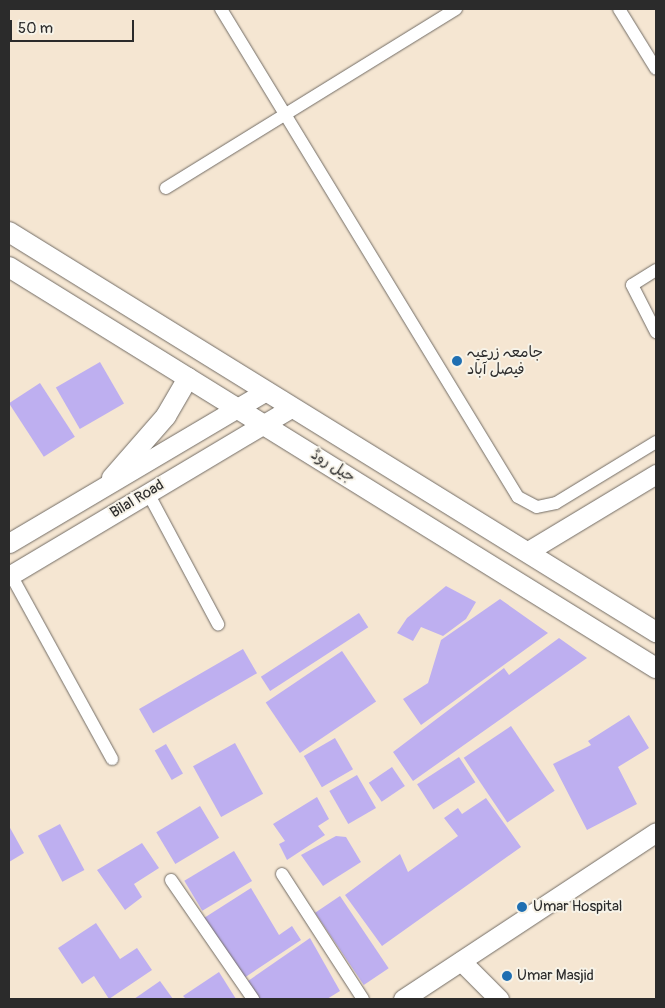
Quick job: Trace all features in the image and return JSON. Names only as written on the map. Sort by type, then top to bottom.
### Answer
[{"type":"main road","name":"جیل روڈ","points":[[9,232],[290,408],[530,550],[656,632]]},
{"type":"main road","name":"جیل روڈ","points":[[9,267],[188,378],[265,423],[656,668]]},
{"type":"main road","points":[[112,478],[166,416],[188,378]]},
{"type":"main road","name":"Bilal Road","points":[[9,542],[112,478],[235,406],[264,392]]},
{"type":"main road","name":"Bilal Road","points":[[10,575],[290,408]]},
{"type":"main road","points":[[530,550],[656,474]]},
{"type":"main road","points":[[403,999],[656,832]]},
{"type":"main road","points":[[461,961],[499,999]]},
{"type":"street","points":[[221,9],[518,497],[537,507],[556,503],[656,442]]},
{"type":"street","points":[[166,188],[456,9]]},
{"type":"street","points":[[619,9],[656,69]]},
{"type":"street","points":[[656,270],[632,285],[656,332]]},
{"type":"street","points":[[148,493],[218,624]]},
{"type":"street","points":[[10,575],[112,759]]},
{"type":"street","points":[[282,874],[363,999]]},
{"type":"street","points":[[171,880],[253,999]]},
{"type":"building","points":[[100,362],[124,404],[80,429],[56,388]]},
{"type":"building","points":[[40,383],[75,437],[44,457],[9,403]]},
{"type":"building","points":[[446,586],[476,602],[466,619],[443,636],[421,627],[413,641],[397,633],[407,618]]},
{"type":"building","points":[[500,599],[548,633],[421,725],[403,699],[428,683],[441,640]]},
{"type":"building","points":[[359,613],[368,627],[270,691],[261,677]]},
{"type":"building","points":[[559,638],[587,658],[413,781],[393,752],[504,668],[509,675]]},
{"type":"building","points":[[243,649],[257,673],[153,733],[139,709]]},
{"type":"building","points":[[342,651],[376,702],[300,753],[266,702]]},
{"type":"building","points":[[629,715],[649,748],[618,767],[637,804],[587,830],[553,764],[591,745],[588,741]]},
{"type":"building","points":[[511,726],[555,791],[507,823],[464,758]]},
{"type":"building","points":[[335,738],[353,769],[322,787],[304,756]]},
{"type":"building","points":[[235,743],[263,794],[221,817],[193,766]]},
{"type":"building","points":[[166,744],[183,773],[172,780],[155,750]]},
{"type":"building","points":[[459,757],[475,782],[433,809],[417,784]]},
{"type":"building","points":[[392,767],[405,786],[382,802],[369,783]]},
{"type":"building","points":[[357,775],[376,808],[348,824],[329,791]]},
{"type":"building","points":[[317,797],[329,819],[318,826],[325,835],[287,860],[279,844],[285,841],[273,824]]},
{"type":"building","points":[[486,798],[521,847],[382,946],[345,895],[400,854],[408,872],[458,836],[444,818],[458,808],[462,814]]},
{"type":"building","points":[[200,806],[219,838],[175,864],[156,832]]},
{"type":"building","points":[[60,824],[84,870],[62,882],[38,836]]},
{"type":"building","points":[[9,826],[24,853],[9,862]]},
{"type":"building","points":[[336,836],[346,837],[361,862],[323,886],[301,855]]},
{"type":"building","points":[[142,843],[159,868],[134,884],[142,897],[125,910],[97,870]]},
{"type":"building","points":[[234,851],[252,881],[202,911],[184,881]]},
{"type":"building","points":[[251,888],[279,935],[292,926],[301,940],[244,978],[204,918]]},
{"type":"building","points":[[340,896],[389,968],[364,985],[315,913]]},
{"type":"building","points":[[96,923],[120,959],[137,948],[152,970],[109,999],[94,976],[82,984],[58,948]]},
{"type":"building","points":[[310,938],[340,991],[327,999],[259,999],[248,981]]},
{"type":"building","points":[[219,972],[236,999],[186,999],[183,996]]},
{"type":"building","points":[[160,981],[173,999],[134,999]]},
{"type":"place","name":"جامعہ زرعیہ فیصل آباد","points":[[457,361]]},
{"type":"place","name":"Umar Hospital","points":[[522,907]]},
{"type":"place","name":"Umar Masjid","points":[[507,976]]}]
